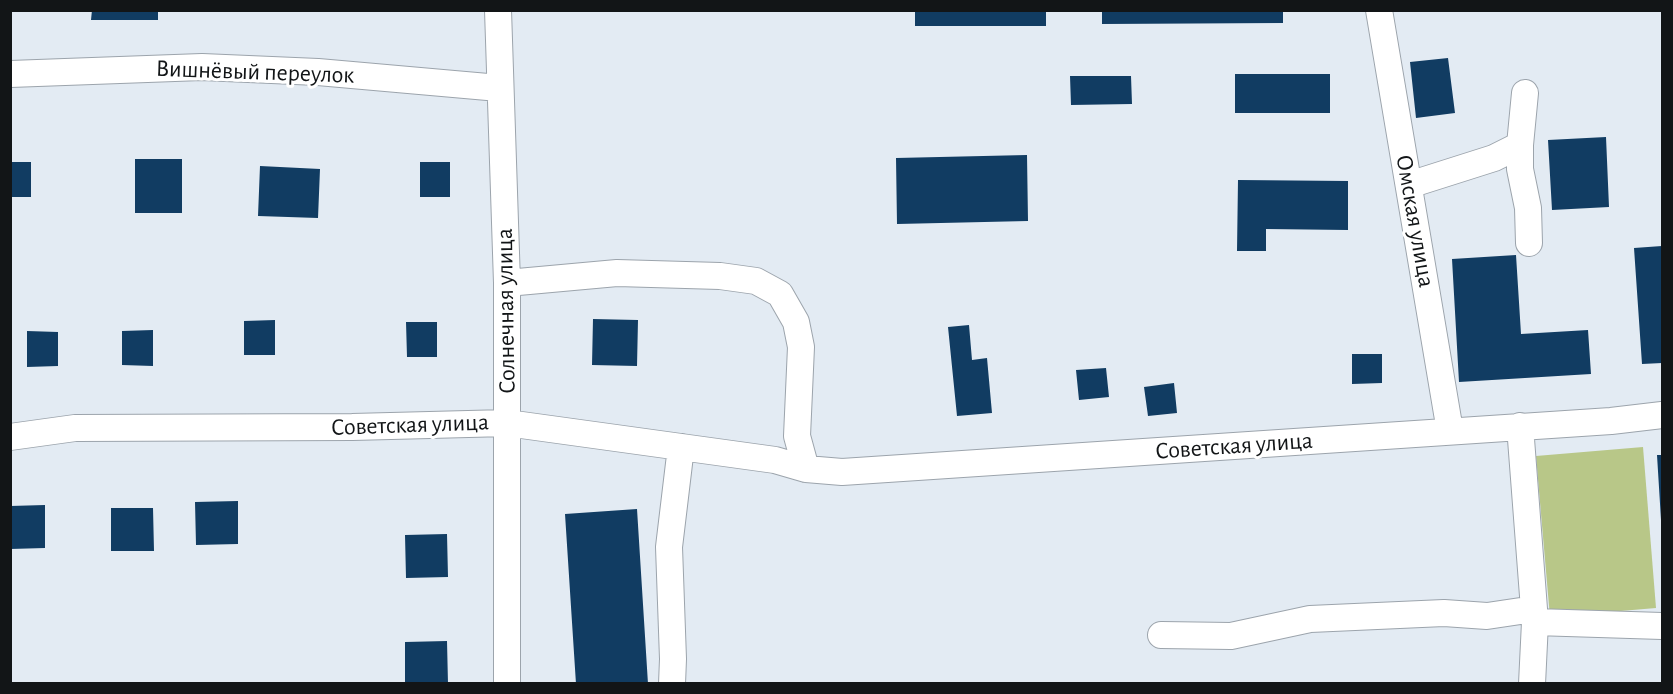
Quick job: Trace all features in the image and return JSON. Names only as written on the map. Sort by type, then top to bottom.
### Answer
[{"type":"street","name":"Солнечная улица","points":[[498,10],[507,283],[507,684]]},
{"type":"street","name":"Омская улица","points":[[1379,10],[1450,431]]},
{"type":"street","name":"Вишнёвый переулок","points":[[10,74],[202,67],[318,72],[499,88]]},
{"type":"street","points":[[1525,93],[1520,169],[1528,208],[1528,243]]},
{"type":"street","points":[[1409,185],[1494,158],[1521,145]]},
{"type":"street","points":[[507,283],[617,273],[720,276],[756,281],[780,294],[796,322],[801,347],[797,436],[806,469]]},
{"type":"street","name":"Советская улица","points":[[10,437],[75,428],[352,428],[507,423],[775,460],[806,469],[842,472],[1611,421],[1662,415]]},
{"type":"street","points":[[1520,426],[1535,615],[1532,684]]},
{"type":"street","points":[[672,684],[669,547],[681,447]]},
{"type":"street","points":[[1161,635],[1231,636],[1310,619],[1444,613],[1487,616],[1535,615],[1662,626]]},
{"type":"green space","points":[[1643,447],[1656,608],[1550,617],[1536,456]]},
{"type":"building","points":[[92,10],[158,10],[158,20],[91,20]]},
{"type":"building","points":[[915,10],[1046,10],[1046,26],[915,26]]},
{"type":"building","points":[[1102,10],[1283,10],[1283,23],[1102,24]]},
{"type":"building","points":[[1448,58],[1455,113],[1416,118],[1410,62]]},
{"type":"building","points":[[1235,74],[1330,74],[1330,113],[1235,113]]},
{"type":"building","points":[[1070,76],[1131,76],[1132,104],[1071,105]]},
{"type":"building","points":[[1606,137],[1609,207],[1552,210],[1548,140]]},
{"type":"building","points":[[1027,155],[1028,221],[897,224],[896,158]]},
{"type":"building","points":[[135,159],[182,159],[182,213],[135,213]]},
{"type":"building","points":[[10,162],[31,162],[31,197],[10,197]]},
{"type":"building","points":[[420,162],[450,162],[450,197],[420,197]]},
{"type":"building","points":[[260,166],[320,169],[318,218],[258,216]]},
{"type":"building","points":[[1238,180],[1348,181],[1348,230],[1266,229],[1266,251],[1237,251]]},
{"type":"building","points":[[1662,246],[1662,363],[1642,364],[1634,248]]},
{"type":"building","points":[[1516,255],[1521,334],[1588,330],[1591,374],[1459,382],[1452,259]]},
{"type":"building","points":[[593,319],[638,320],[637,366],[592,365]]},
{"type":"building","points":[[275,320],[275,355],[244,355],[244,321]]},
{"type":"building","points":[[406,322],[437,322],[437,357],[407,357]]},
{"type":"building","points":[[969,325],[972,360],[987,358],[992,413],[957,416],[948,327]]},
{"type":"building","points":[[153,330],[153,366],[122,365],[122,331]]},
{"type":"building","points":[[27,331],[58,332],[58,366],[27,367]]},
{"type":"building","points":[[1352,354],[1382,354],[1382,383],[1352,384]]},
{"type":"building","points":[[1106,368],[1109,397],[1079,400],[1076,370]]},
{"type":"building","points":[[1174,383],[1177,413],[1148,416],[1144,387]]},
{"type":"building","points":[[1657,455],[1662,455],[1662,520],[1661,520]]},
{"type":"building","points":[[238,501],[238,544],[196,545],[195,502]]},
{"type":"building","points":[[45,505],[45,548],[10,549],[10,506]]},
{"type":"building","points":[[111,508],[153,508],[154,551],[111,551]]},
{"type":"building","points":[[637,509],[648,684],[576,684],[565,514]]},
{"type":"building","points":[[447,534],[448,577],[406,578],[405,535]]},
{"type":"building","points":[[447,641],[448,684],[405,684],[405,642]]}]
